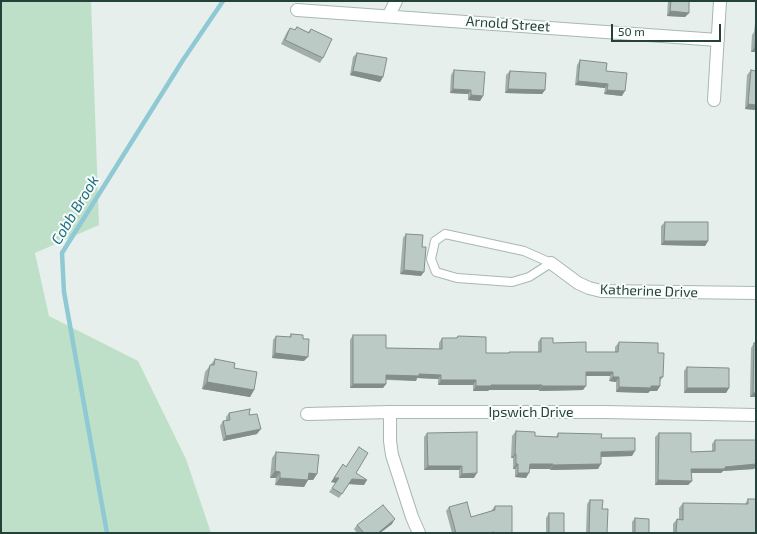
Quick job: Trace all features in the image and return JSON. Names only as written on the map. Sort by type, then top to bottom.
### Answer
[{"type":"street","points":[[389,15],[396,1]]},
{"type":"street","points":[[714,100],[720,1]]},
{"type":"street","name":"Arnold Street","points":[[298,10],[389,15],[718,40]]},
{"type":"street","name":"Katherine Drive","points":[[551,263],[578,283],[600,291],[756,293]]},
{"type":"street","points":[[390,412],[390,441],[392,455],[412,517],[419,533]]},
{"type":"street","name":"Ipswich Drive","points":[[307,414],[390,412],[596,412],[756,415]]},
{"type":"lane","points":[[445,234],[524,251],[551,263],[529,277],[512,282],[457,278],[436,272],[431,259],[436,241],[445,234]]},
{"type":"green space","points":[[1,1],[91,1],[99,225],[35,253],[49,316],[138,361],[186,459],[211,533],[1,533]]},
{"type":"building","points":[[671,1],[689,1],[689,13],[670,11]]},
{"type":"building","points":[[297,27],[309,33],[311,29],[332,39],[323,58],[285,40],[290,28],[295,30]]},
{"type":"building","points":[[357,53],[387,58],[383,77],[353,71]]},
{"type":"building","points":[[580,60],[607,63],[606,71],[627,73],[625,91],[607,90],[608,84],[578,81]]},
{"type":"building","points":[[454,70],[485,72],[483,96],[471,95],[471,90],[453,89]]},
{"type":"building","points":[[751,70],[756,71],[756,105],[748,104]]},
{"type":"building","points":[[510,71],[546,73],[545,90],[508,89]]},
{"type":"building","points":[[665,222],[708,222],[708,241],[664,241]]},
{"type":"building","points":[[406,234],[423,235],[422,247],[426,247],[424,272],[404,270]]},
{"type":"building","points":[[291,334],[303,335],[303,339],[309,339],[308,357],[275,353],[276,336],[291,337]]},
{"type":"building","points":[[353,335],[386,335],[386,348],[442,349],[442,338],[457,338],[458,336],[486,337],[486,353],[541,352],[541,338],[553,338],[553,343],[586,342],[586,352],[618,352],[619,342],[658,343],[658,353],[664,353],[663,377],[660,377],[660,386],[651,386],[651,388],[619,387],[619,377],[613,377],[613,372],[586,372],[586,386],[476,386],[476,380],[441,380],[441,375],[419,374],[419,376],[386,375],[386,384],[353,384]]},
{"type":"building","points":[[754,343],[756,343],[756,393],[753,393]]},
{"type":"building","points":[[215,359],[235,363],[234,368],[257,372],[254,390],[207,382],[210,365],[214,365]]},
{"type":"building","points":[[687,367],[729,368],[729,388],[687,388]]},
{"type":"building","points":[[250,409],[249,415],[257,414],[261,429],[226,436],[223,421],[230,420],[229,413]]},
{"type":"building","points":[[516,431],[535,432],[535,436],[558,437],[558,433],[602,434],[601,438],[635,438],[635,451],[601,452],[601,464],[530,464],[529,473],[518,473],[518,464],[516,464],[515,454]]},
{"type":"building","points":[[477,432],[477,473],[462,474],[462,466],[428,466],[427,433]]},
{"type":"building","points":[[659,433],[691,433],[691,452],[715,451],[715,440],[756,440],[756,464],[725,467],[725,469],[691,469],[692,481],[658,480]]},
{"type":"building","points":[[359,447],[368,453],[356,473],[367,480],[352,479],[342,494],[332,488],[339,478],[334,478],[343,464],[346,467]]},
{"type":"building","points":[[276,452],[319,455],[317,474],[309,473],[308,480],[280,478],[280,472],[275,471]]},
{"type":"building","points":[[748,499],[756,499],[756,533],[676,533],[677,519],[683,520],[683,503],[748,504]]},
{"type":"building","points":[[590,500],[603,500],[602,509],[608,509],[607,533],[589,533]]},
{"type":"building","points":[[467,502],[471,517],[495,510],[495,506],[512,506],[512,533],[456,533],[449,507]]},
{"type":"building","points":[[383,505],[395,519],[378,533],[364,533],[357,525]]},
{"type":"building","points":[[549,513],[564,513],[564,533],[549,533]]},
{"type":"building","points":[[635,518],[649,519],[649,533],[635,533]]},
{"type":"waterway","name":"Cobb Brook","points":[[107,533],[64,292],[62,253],[183,60],[223,1]]}]
